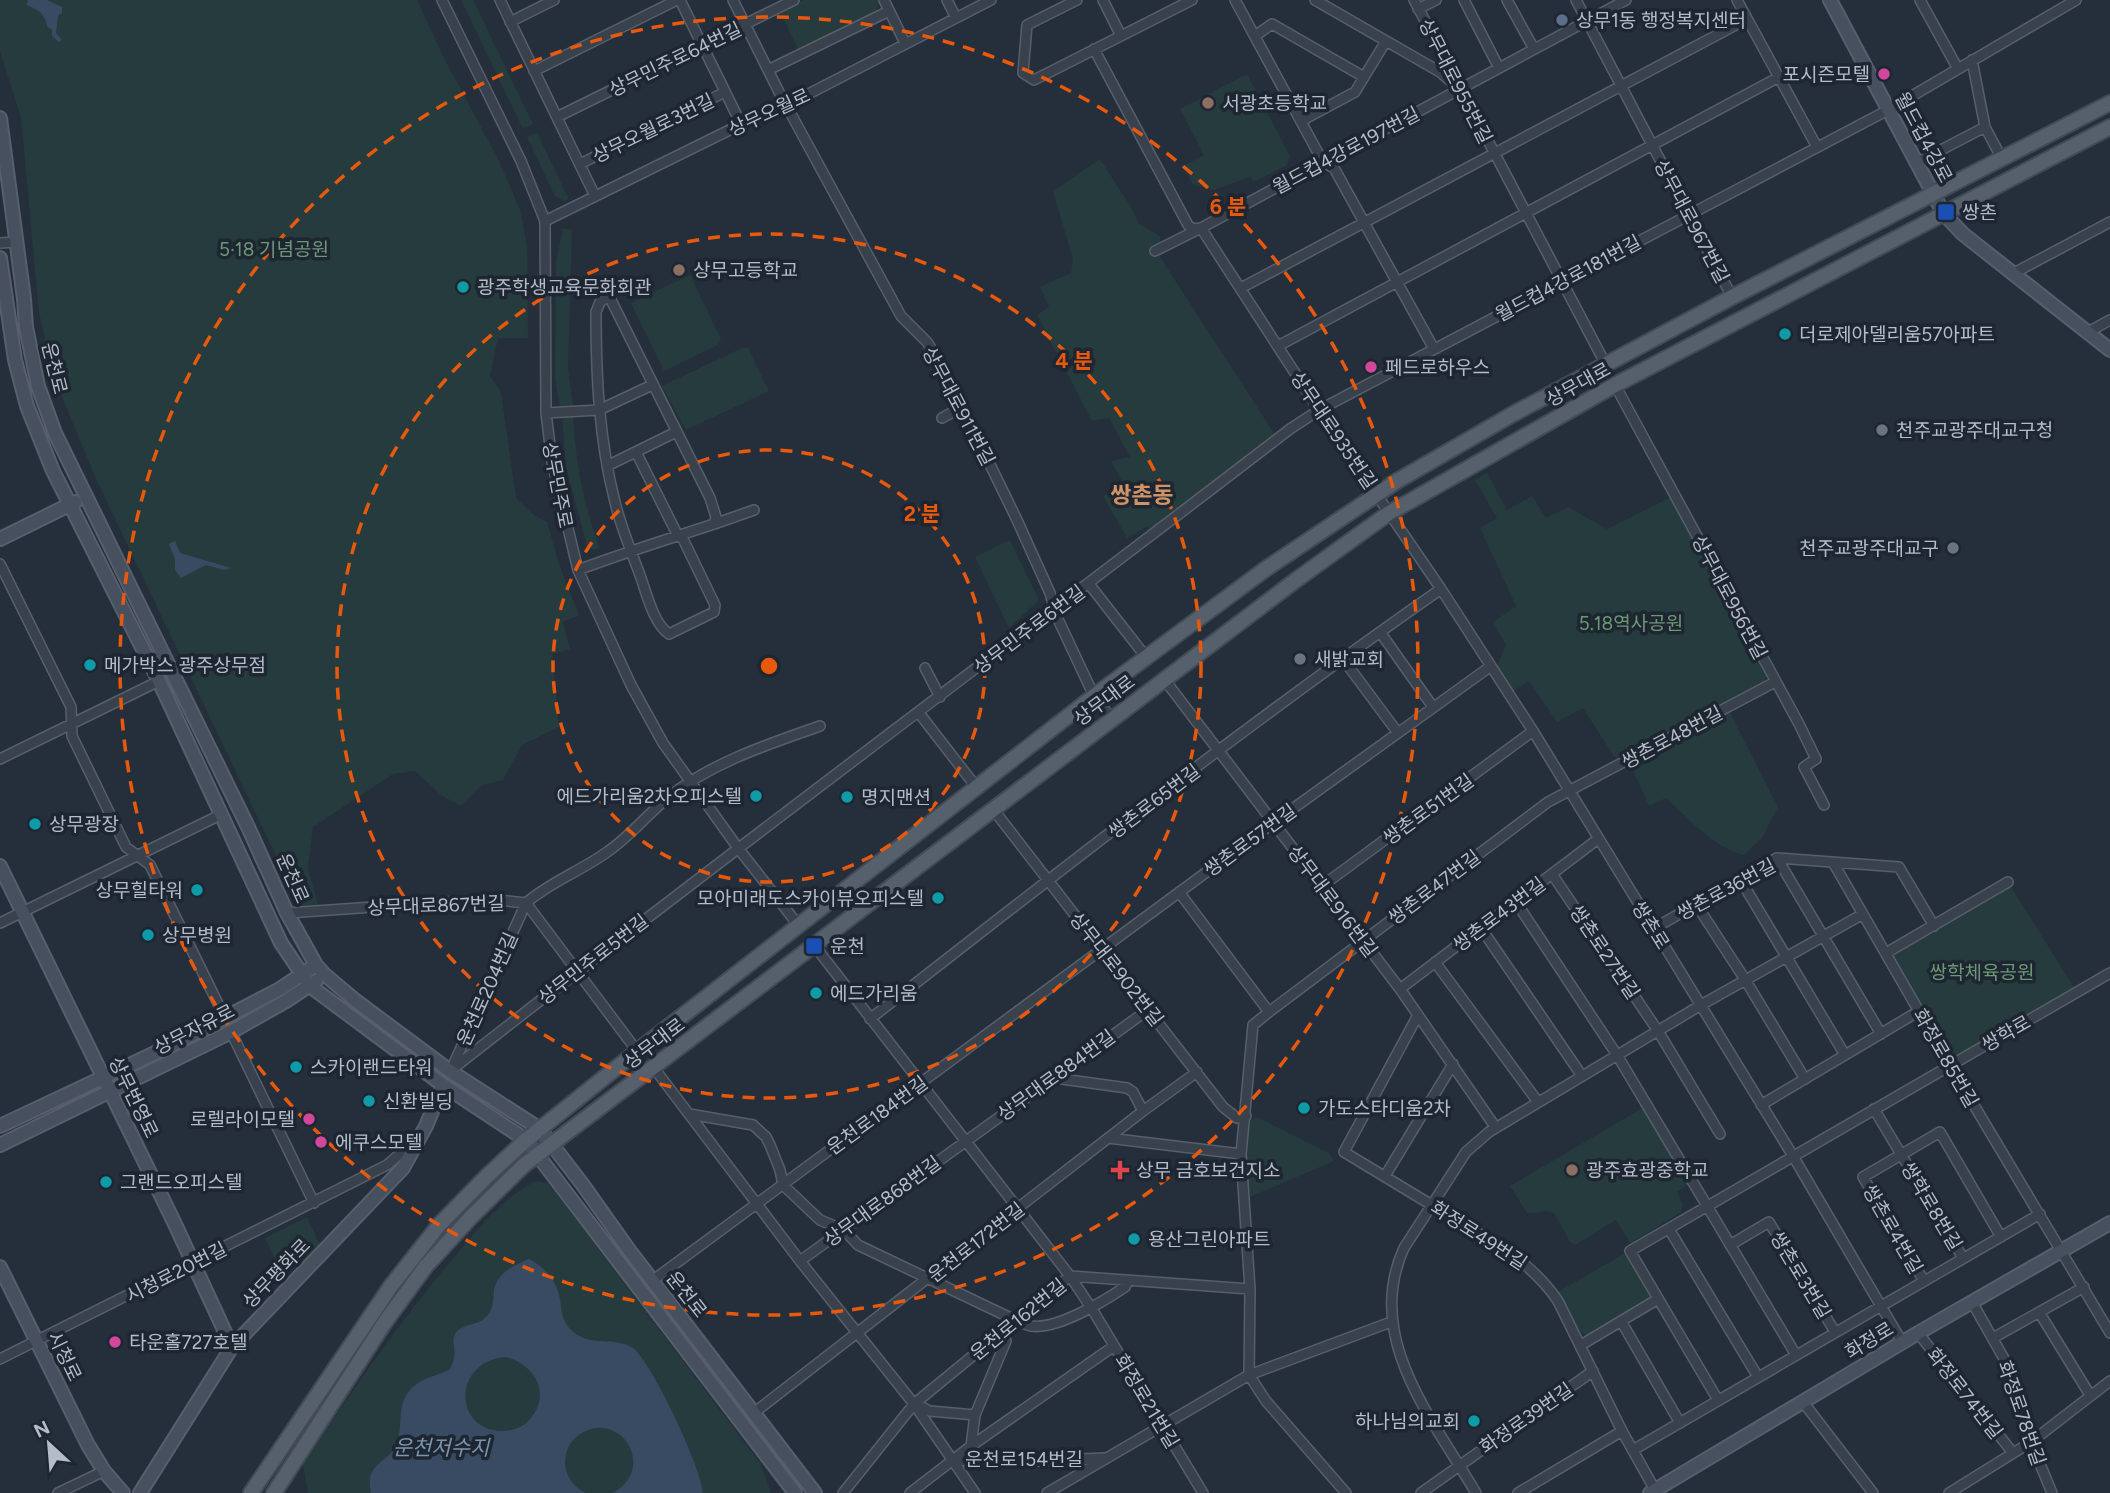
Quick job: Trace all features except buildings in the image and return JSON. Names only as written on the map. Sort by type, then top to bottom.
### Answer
[{"type":"main road","name":"상무대로","points":[[251,1493],[413,1258],[460,1203],[526,1140],[1146,657],[1267,568],[1377,495],[1513,414],[1732,297],[2110,103]]},
{"type":"main road","name":"상무대로","points":[[274,1493],[385,1322],[426,1266],[508,1179],[551,1143],[654,1068],[1111,718],[1389,513],[1615,385],[2110,127]]},
{"type":"street","name":"상무민주로","points":[[442,0],[521,161],[545,221],[547,413],[555,475],[578,570],[643,708],[663,743],[738,848],[799,926]]},
{"type":"street","name":"상무오월로3번길","points":[[500,0],[595,196]]},
{"type":"street","points":[[510,22],[554,0]]},
{"type":"street","points":[[534,71],[679,0],[741,124]]},
{"type":"street","name":"상무대로911번길","points":[[733,0],[901,316],[935,353],[1013,510],[1094,696],[1111,718]]},
{"type":"street","name":"상무민주로64번길","points":[[557,117],[794,0]]},
{"type":"street","points":[[884,0],[905,43]]},
{"type":"street","points":[[947,0],[956,18]]},
{"type":"street","name":"상무오월로","points":[[545,221],[774,108],[787,105],[991,0]]},
{"type":"street","points":[[1077,0],[1027,25],[1023,73],[1034,80],[1192,0]]},
{"type":"street","points":[[1103,0],[1121,36]]},
{"type":"street","points":[[1235,0],[1323,162],[1334,168],[1434,349]]},
{"type":"street","points":[[1315,0],[1440,72],[1460,90]]},
{"type":"street","name":"상무대로955번길","points":[[1436,0],[1416,5],[1606,365]]},
{"type":"street","points":[[1464,0],[1499,68]]},
{"type":"street","points":[[1507,0],[1534,49]]},
{"type":"street","name":"상무대로967번길","points":[[1576,0],[1732,297]]},
{"type":"street","name":"월드컵4강로197번길","points":[[1155,251],[1626,0]]},
{"type":"street","points":[[1737,0],[1817,147]]},
{"type":"street","name":"월드컵4강로","points":[[1830,0],[1944,214],[1963,234],[2110,350]]},
{"type":"street","points":[[1920,0],[1958,69]]},
{"type":"street","name":"월드컵4강로181번길","points":[[1319,410],[1888,110],[2076,0]]},
{"type":"street","points":[[768,70],[889,11]]},
{"type":"street","points":[[1621,86],[1747,19]]},
{"type":"street","points":[[1255,36],[1272,24],[1364,77]]},
{"type":"street","points":[[1301,121],[1355,92],[1386,41]]},
{"type":"street","name":"상무대로935번길","points":[[1094,49],[1188,225],[1194,229],[1201,228],[1389,513]]},
{"type":"street","points":[[1972,60],[1984,127],[2001,159]]},
{"type":"street","name":"상무대로967번길","points":[[1652,145],[1779,77]]},
{"type":"street","name":"상무대로955번길","points":[[1364,221],[1621,86]]},
{"type":"street","name":"상무오월로3번길","points":[[580,164],[726,92]]},
{"type":"street","name":"운천로","points":[[0,118],[26,327],[38,386],[55,433],[194,714],[287,913],[320,969],[356,1001],[450,1071],[540,1129],[652,1281],[815,1493]]},
{"type":"street","points":[[1916,163],[1984,127]]},
{"type":"street","points":[[1278,346],[1652,145]]},
{"type":"street","points":[[1241,288],[1364,221]]},
{"type":"street","points":[[2014,274],[2110,222]]},
{"type":"street","points":[[0,243],[17,242]]},
{"type":"street","name":"운천로","points":[[0,258],[10,334],[23,393],[49,463],[159,681],[219,815],[281,943],[310,986],[443,1085],[526,1140],[792,1492]]},
{"type":"street","points":[[636,452],[715,605],[714,612],[707,617],[670,634],[663,630],[648,598],[615,505],[607,466],[599,410],[596,312],[600,302],[609,296],[710,498],[716,517],[714,524]]},
{"type":"street","points":[[2088,332],[2110,320]]},
{"type":"street","points":[[547,413],[599,410],[652,385]]},
{"type":"street","name":"상무대로956번길","points":[[1615,385],[1816,759],[1804,767],[1824,805]]},
{"type":"street","points":[[942,418],[962,407]]},
{"type":"street","name":"상무민주로6번길","points":[[738,848],[1290,429],[1319,410]]},
{"type":"street","points":[[607,466],[676,432]]},
{"type":"street","points":[[0,539],[86,498]]},
{"type":"street","points":[[578,570],[754,510]]},
{"type":"street","name":"쌍촌로","points":[[1389,513],[1533,732],[1793,1156],[1902,1342]]},
{"type":"street","name":"상무자유로","points":[[0,564],[71,707],[72,736],[126,847],[150,865],[225,1018]]},
{"type":"street","points":[[1089,584],[1146,657]]},
{"type":"street","name":"쌍촌로65번길","points":[[870,1019],[1048,880],[1441,589]]},
{"type":"street","points":[[1380,632],[1433,707]]},
{"type":"street","points":[[1343,659],[1398,733]]},
{"type":"street","name":"쌍촌로57번길","points":[[1102,949],[1491,666]]},
{"type":"street","points":[[925,668],[940,697]]},
{"type":"street","name":"상무대로916번길","points":[[1164,679],[1400,989],[1496,1128]]},
{"type":"street","points":[[0,759],[159,681]]},
{"type":"street","name":"쌍촌로48번길","points":[[1568,791],[1775,682]]},
{"type":"street","points":[[919,713],[977,788]]},
{"type":"street","points":[[526,903],[628,838],[669,797],[690,782],[746,754],[820,726]]},
{"type":"street","name":"쌍촌로51번길","points":[[1322,886],[1533,732]]},
{"type":"street","name":"쌍촌로47번길","points":[[1249,1375],[1250,1289],[1241,1154],[1253,1025],[1362,940],[1548,802],[1568,791]]},
{"type":"street","name":"상무대로902번길","points":[[993,809],[1229,1114],[1237,1118],[1246,1116]]},
{"type":"street","points":[[0,923],[219,815]]},
{"type":"street","name":"쌍촌로43번길","points":[[1400,989],[1598,839]]},
{"type":"street","name":"상무민주로5번길","points":[[450,1071],[738,848]]},
{"type":"street","points":[[1777,858],[1881,1034]]},
{"type":"street","name":"쌍촌로36번길","points":[[1653,929],[1777,858],[1899,867],[1934,926]]},
{"type":"street","name":"화정로85번길","points":[[1834,863],[2110,1334]]},
{"type":"street","name":"상무번영로","points":[[0,866],[194,1263],[232,1347]]},
{"type":"street","name":"쌍촌로27번길","points":[[1552,874],[1658,1031],[1720,1134]]},
{"type":"street","points":[[1740,879],[1844,1055]]},
{"type":"street","points":[[1886,953],[2008,882]]},
{"type":"street","points":[[1179,892],[1269,1012]]},
{"type":"street","name":"상무대로867번길","points":[[287,913],[488,899],[526,903],[637,1051]]},
{"type":"street","points":[[1516,901],[1617,1055],[1796,1355]]},
{"type":"street","name":"운천로204번길","points":[[450,1071],[526,903]]},
{"type":"street","points":[[1696,904],[1805,1079]]},
{"type":"street","points":[[1432,1204],[1466,1152],[1496,1128],[1701,1005],[1863,914]]},
{"type":"street","points":[[1481,928],[1582,1076]]},
{"type":"street","points":[[814,945],[1017,1211],[1070,1276]]},
{"type":"street","name":"운천로184번길","points":[[652,1281],[1102,949]]},
{"type":"street","points":[[1435,962],[1538,1102]]},
{"type":"street","name":"상무자유로","points":[[0,1126],[225,1018],[302,975],[320,969]]},
{"type":"street","name":"상무자유로","points":[[0,1145],[231,1032],[310,986],[320,969]]},
{"type":"street","name":"쌍학로","points":[[1658,1299],[1630,1251],[2110,973]]},
{"type":"street","name":"상무대로884번길","points":[[964,1142],[1149,1009]]},
{"type":"street","points":[[1761,1105],[1919,1011]]},
{"type":"street","name":"화정로49번길","points":[[1418,1015],[1344,1152],[1527,1265],[1552,1292],[1653,1491]]},
{"type":"street","points":[[231,1032],[314,1203]]},
{"type":"street","points":[[1385,1176],[1453,1064]]},
{"type":"street","points":[[654,1068],[800,1261],[914,1404],[975,1493]]},
{"type":"street","name":"운천로172번길","points":[[755,1412],[1196,1072]]},
{"type":"street","points":[[1058,1074],[1062,1079],[1127,1088],[1133,1092],[1143,1111]]},
{"type":"street","name":"상무평화로","points":[[140,1493],[232,1347],[403,1168],[443,1085]]},
{"type":"street","name":"쌍학로8번길","points":[[1874,1109],[1963,1258]]},
{"type":"street","points":[[689,1114],[753,1125],[766,1137],[780,1170],[783,1185],[820,1220],[844,1230],[858,1245],[927,1280],[1033,1327],[1092,1308],[1125,1287],[1128,1282]]},
{"type":"street","name":"쌍학로8번길","points":[[1863,1177],[1940,1132],[2001,1237]]},
{"type":"street","points":[[1108,1138],[1241,1154]]},
{"type":"street","name":"시청로20번길","points":[[0,1359],[387,1165],[418,1139]]},
{"type":"street","name":"상무대로868번길","points":[[800,1261],[964,1142]]},
{"type":"street","name":"쌍촌로4번길","points":[[1863,1177],[1924,1281]]},
{"type":"street","name":"화정로39번길","points":[[1432,1204],[1399,1259],[1391,1297],[1391,1322],[1407,1373],[1476,1493]]},
{"type":"street","name":"쌍촌로4번길","points":[[1880,1306],[2039,1214]]},
{"type":"street","name":"쌍촌로3번길","points":[[1730,1245],[1769,1222],[1835,1332]]},
{"type":"street","name":"화정로","points":[[1653,1491],[1902,1342],[2110,1223]]},
{"type":"street","points":[[1669,1229],[1758,1377]]},
{"type":"street","name":"시청로","points":[[0,1267],[73,1416],[104,1471],[124,1493]]},
{"type":"street","name":"운천로162번길","points":[[843,1493],[914,1404],[1070,1276],[1250,1289]]},
{"type":"street","name":"화정로21번길","points":[[1070,1276],[1203,1493]]},
{"type":"street","name":"화정로78번길","points":[[1993,1338],[2084,1287]]},
{"type":"street","points":[[1581,1345],[1658,1299],[1718,1400]]},
{"type":"street","name":"화정로78번길","points":[[1972,1302],[2007,1364],[2049,1492]]},
{"type":"street","name":"쌍촌로3번길","points":[[1633,1450],[1880,1306]]},
{"type":"street","points":[[2039,1312],[2090,1395]]},
{"type":"street","points":[[1621,1321],[1680,1423]]},
{"type":"street","name":"운천로154번길","points":[[1047,1493],[1249,1375],[1391,1322]]},
{"type":"street","points":[[971,1446],[975,1415],[1006,1342],[1003,1331]]},
{"type":"street","name":"화정로74번길","points":[[1918,1333],[2013,1453]]},
{"type":"street","points":[[953,1460],[1114,1346]]},
{"type":"street","name":"화정로39번길","points":[[1460,1465],[1593,1371]]},
{"type":"street","points":[[1249,1375],[1266,1401],[1346,1493]]},
{"type":"street","points":[[1949,1493],[2031,1442],[2110,1381]]},
{"type":"street","points":[[1803,1402],[1873,1493]]},
{"type":"street","points":[[914,1404],[930,1412],[975,1415]]},
{"type":"street","points":[[1518,1493],[1622,1431]]},
{"type":"street","name":"운천로154번길","points":[[910,1493],[953,1460],[1012,1462],[1107,1458]]},
{"type":"street","points":[[1421,1493],[1460,1465]]},
{"type":"street","points":[[58,1493],[104,1471]]},
{"type":"street","points":[[792,1492],[800,1471]]},
{"type":"green space","name":"5·18 기념공원","points":[[0,0],[417,0],[445,60],[497,157],[521,212],[527,247],[528,338],[498,338],[490,376],[501,392],[516,498],[534,515],[547,522],[559,564],[579,615],[563,622],[570,649],[552,654],[559,727],[522,745],[503,780],[482,785],[461,806],[441,795],[415,771],[393,774],[313,827],[308,868],[318,905],[300,906],[97,481],[54,378],[39,313],[21,118],[0,51]]},
{"type":"green space","points":[[461,0],[473,0],[533,124],[523,129]]},
{"type":"green space","points":[[803,0],[880,2],[877,10],[798,49],[780,11]]},
{"type":"green space","points":[[1247,74],[1290,156],[1287,165],[1254,182],[1250,177],[1214,190],[1193,185],[1183,166],[1204,155],[1180,109]]},
{"type":"green space","points":[[537,133],[569,199],[565,201],[555,196],[527,137]]},
{"type":"green space","points":[[1100,159],[1139,224],[1160,236],[1160,257],[1275,435],[1151,530],[1148,526],[1127,538],[1103,496],[1124,484],[1111,461],[1130,457],[1109,418],[1092,421],[1037,315],[1049,307],[1040,287],[1071,273],[1073,259],[1053,191]]},
{"type":"green space","points":[[563,228],[572,230],[568,369],[573,406],[560,407],[555,376],[556,262]]},
{"type":"green space","points":[[690,275],[721,339],[718,345],[664,371],[631,303]]},
{"type":"green space","points":[[742,348],[748,348],[769,391],[686,430],[662,386]]},
{"type":"green space","points":[[573,416],[581,483],[600,548],[594,550],[587,546],[566,467],[562,417]]},
{"type":"green space","name":"5.18역사공원","points":[[1487,473],[1507,510],[1532,496],[1546,518],[1568,507],[1607,529],[1673,496],[1767,676],[1763,683],[1725,703],[1778,807],[1762,838],[1744,855],[1712,839],[1666,798],[1649,806],[1630,763],[1655,749],[1650,741],[1615,758],[1583,708],[1557,722],[1529,681],[1513,691],[1497,666],[1506,645],[1493,622],[1516,606],[1480,528],[1497,518],[1475,480]]},
{"type":"green space","points":[[1010,540],[1039,600],[1009,628],[975,557]]},
{"type":"green space","name":"쌍학체육공원","points":[[2008,882],[2077,992],[1950,1065],[1886,953]]},
{"type":"green space","points":[[1644,1107],[1689,1184],[1677,1192],[1683,1205],[1680,1213],[1630,1243],[1616,1220],[1575,1245],[1570,1242],[1555,1214],[1527,1213],[1510,1186]]},
{"type":"green space","points":[[1257,1117],[1330,1154],[1334,1161],[1250,1197],[1245,1158],[1250,1120]]},
{"type":"green space","points":[[536,1181],[547,1183],[557,1194],[760,1463],[770,1493],[308,1493],[303,1464],[393,1335],[489,1216],[523,1188]]},
{"type":"green space","points":[[307,1217],[320,1245],[283,1275],[265,1238]]},
{"type":"green space","points":[[1627,1252],[1653,1296],[1651,1301],[1589,1336],[1579,1332],[1558,1292]]},
{"type":"water","points":[[28,0],[47,0],[62,7],[56,33],[62,40],[59,42],[52,36],[52,30],[47,26],[43,15],[27,5]]},
{"type":"water","points":[[175,541],[180,553],[231,568],[224,570],[206,565],[181,578],[175,570],[175,559],[169,544]]},
{"type":"water","name":"운천저수지","points":[[529,1259],[545,1270],[553,1281],[563,1318],[570,1329],[586,1339],[619,1342],[634,1349],[642,1358],[685,1441],[703,1493],[613,1493],[626,1482],[633,1469],[633,1456],[628,1444],[619,1434],[594,1428],[573,1440],[565,1459],[569,1477],[585,1493],[371,1493],[371,1475],[374,1469],[397,1443],[402,1406],[408,1392],[422,1381],[449,1370],[454,1359],[455,1334],[487,1316],[499,1279],[507,1270]],"holes":[[[505,1357],[524,1365],[536,1380],[540,1398],[537,1408],[529,1421],[515,1429],[503,1431],[487,1428],[475,1420],[468,1409],[465,1396],[468,1383],[475,1371],[488,1362]]]},
{"type":"place","name":"상무1동 행정복지센터","points":[[1562,20]]},
{"type":"place","name":"포시즌모텔","points":[[1884,74]]},
{"type":"place","name":"서광초등학교","points":[[1208,103]]},
{"type":"place","name":"쌍촌","points":[[1946,212]]},
{"type":"place","name":"상무고등학교","points":[[679,270]]},
{"type":"place","name":"광주학생교육문화회관","points":[[463,287]]},
{"type":"place","name":"더로제아델리움57아파트","points":[[1785,334]]},
{"type":"place","name":"페드로하우스","points":[[1371,367]]},
{"type":"place","name":"천주교광주대교구청","points":[[1882,430]]},
{"type":"place","name":"천주교광주대교구","points":[[1953,548]]},
{"type":"place","name":"새밝교회","points":[[1300,659]]},
{"type":"place","name":"메가박스 광주상무점","points":[[90,665]]},
{"type":"place","name":"에드가리움2차오피스텔","points":[[756,796]]},
{"type":"place","name":"명지맨션","points":[[847,797]]},
{"type":"place","name":"상무광장","points":[[35,824]]},
{"type":"place","name":"상무힐타워","points":[[197,890]]},
{"type":"place","name":"모아미래도스카이뷰오피스텔","points":[[938,898]]},
{"type":"place","name":"상무병원","points":[[148,935]]},
{"type":"place","name":"운천","points":[[814,946]]},
{"type":"place","name":"에드가리움","points":[[816,993]]},
{"type":"place","name":"스카이랜드타워","points":[[296,1067]]},
{"type":"place","name":"신환빌딩","points":[[369,1101]]},
{"type":"place","name":"가도스타디움2차","points":[[1304,1108]]},
{"type":"place","name":"로렐라이모텔","points":[[309,1119]]},
{"type":"place","name":"에쿠스모텔","points":[[321,1142]]},
{"type":"place","name":"상무 금호보건지소","points":[[1120,1170]]},
{"type":"place","name":"광주효광중학교","points":[[1572,1170]]},
{"type":"place","name":"그랜드오피스텔","points":[[106,1182]]},
{"type":"place","name":"용산그린아파트","points":[[1134,1239]]},
{"type":"place","name":"타운홀727호텔","points":[[115,1342]]},
{"type":"place","name":"하나님의교회","points":[[1474,1421]]},
{"type":"district","name":"쌍촌동","points":[[1142,495]]}]
